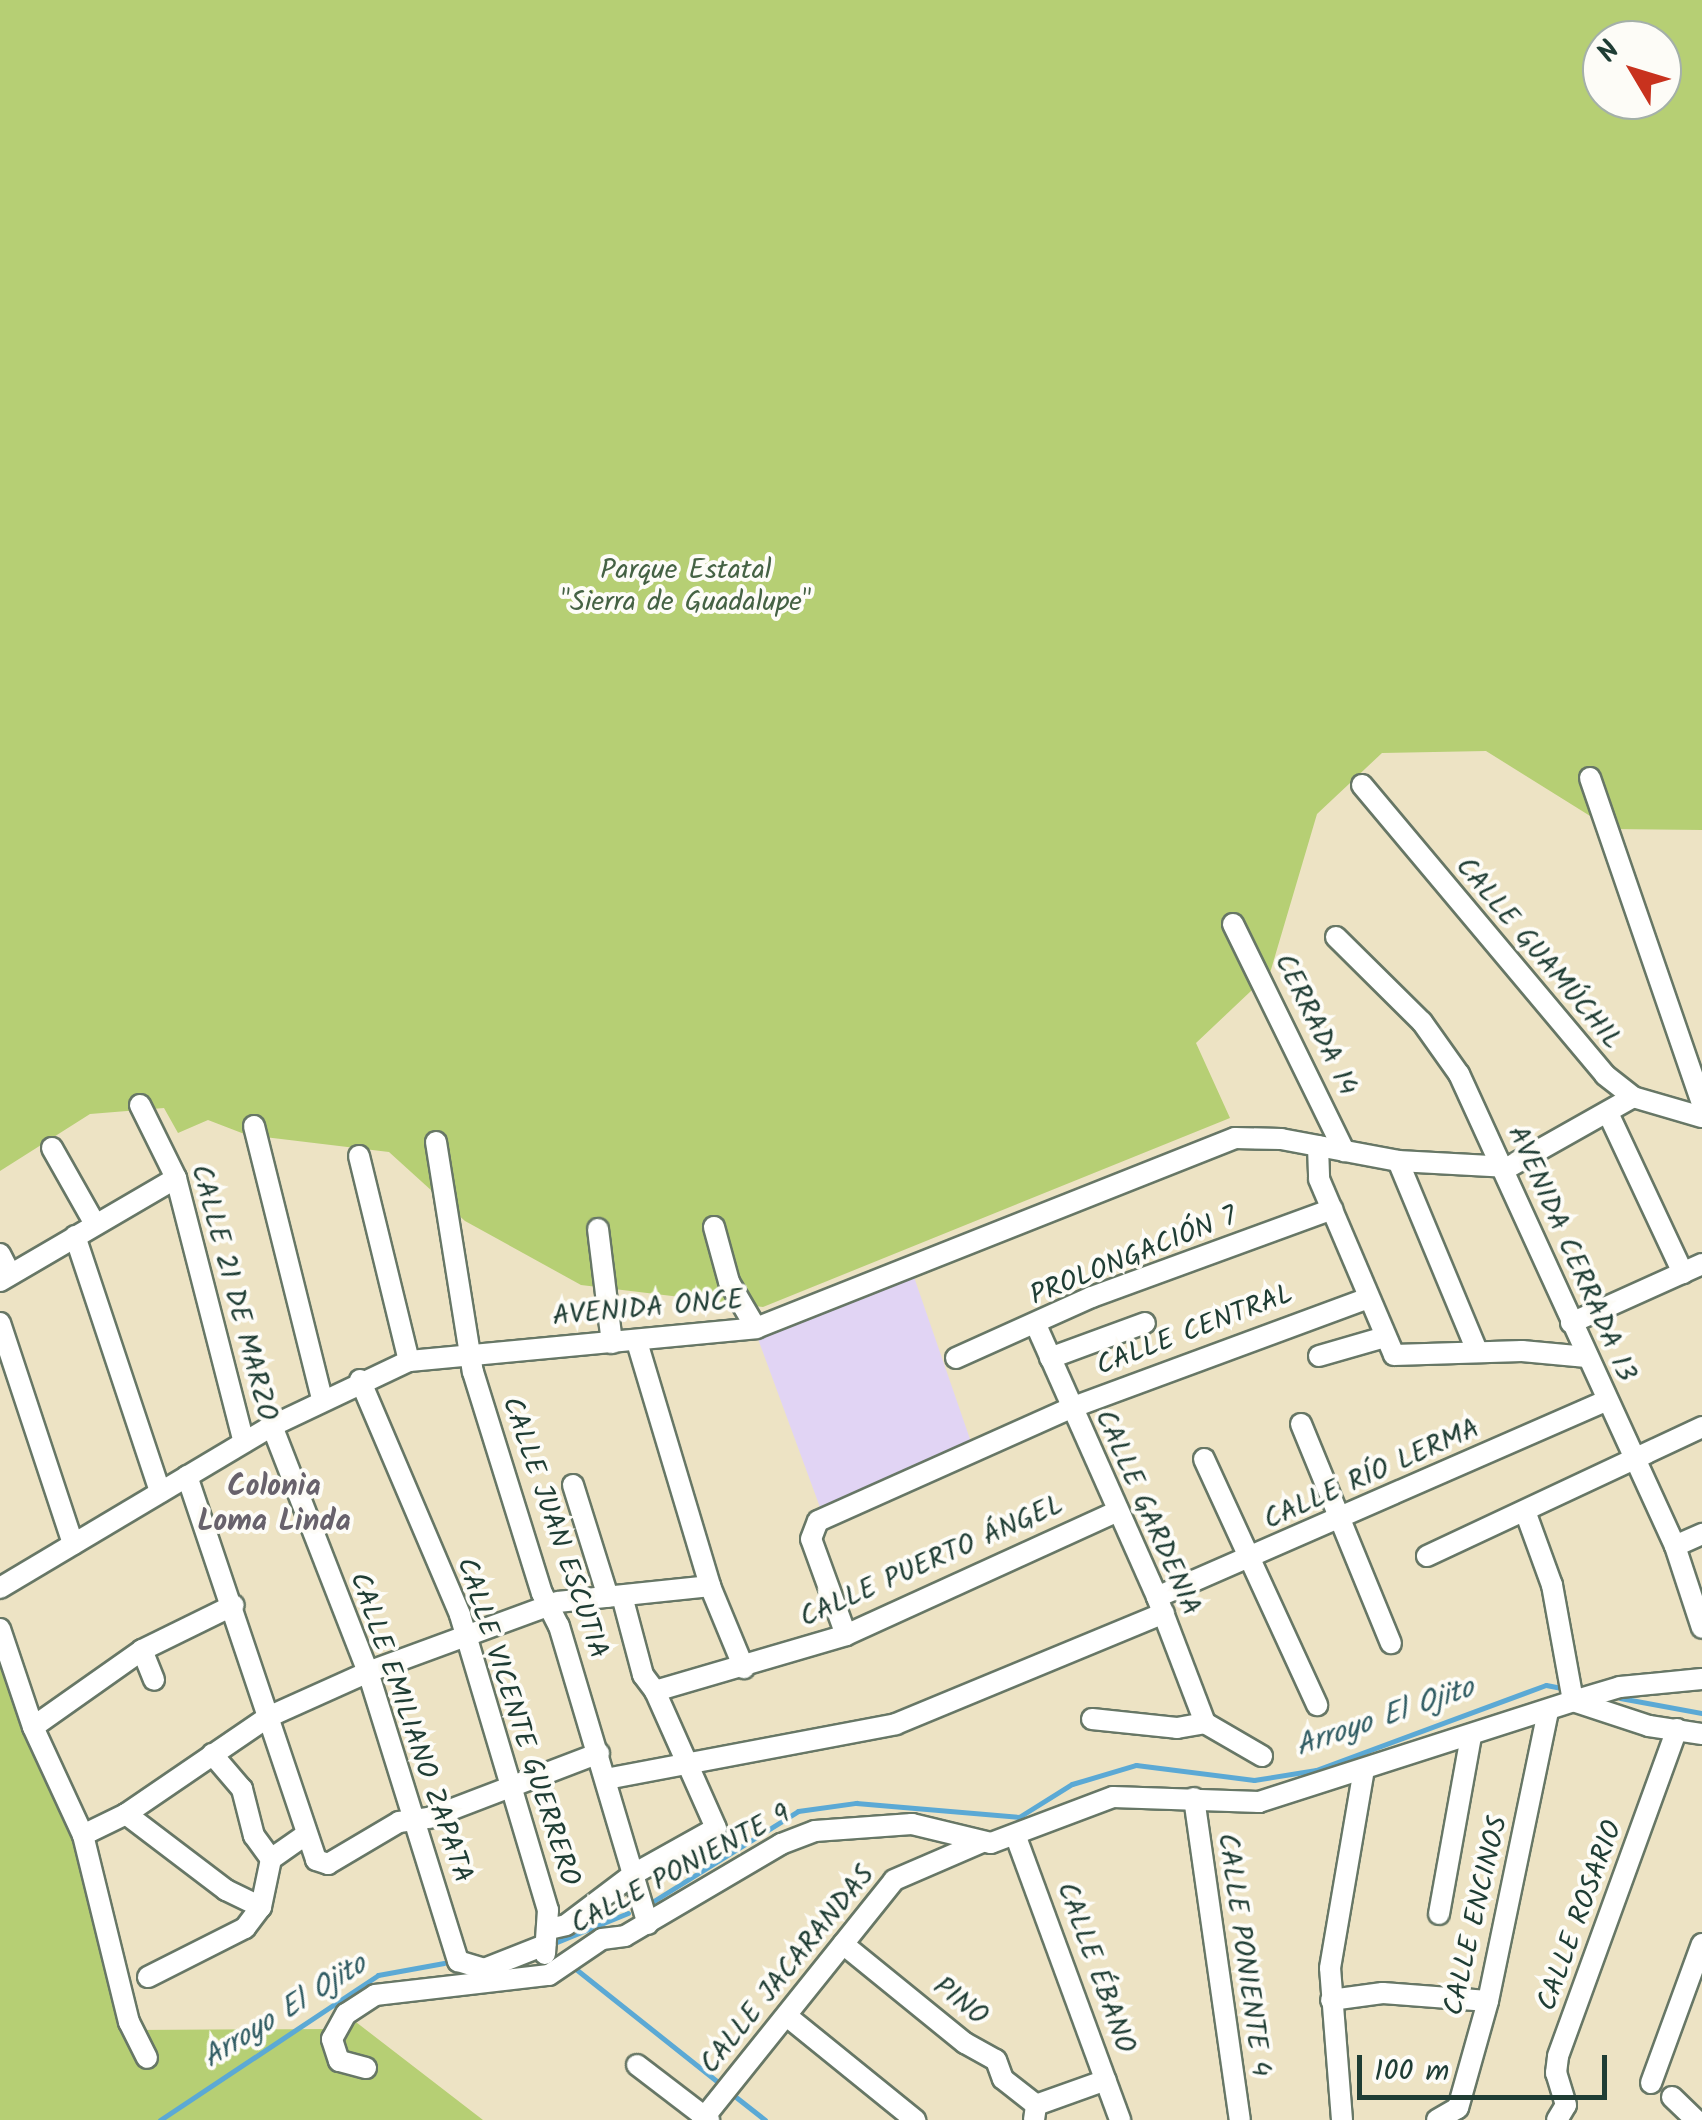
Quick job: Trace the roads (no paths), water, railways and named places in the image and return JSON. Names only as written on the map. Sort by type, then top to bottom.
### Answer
[{"type":"street","points":[[1590,778],[1698,1079],[1702,1104]]},
{"type":"street","name":"CALLE GUAMÚCHIL","points":[[1362,786],[1590,1060],[1633,1097],[1702,1117]]},
{"type":"street","name":"CERRADA 14","points":[[1234,924],[1344,1151]]},
{"type":"street","name":"AVENIDA CERRADA 13","points":[[1336,937],[1438,1040],[1503,1167],[1674,1546],[1702,1628]]},
{"type":"street","points":[[1503,1167],[1633,1097]]},
{"type":"street","name":"CALLE 21 DE MARZO","points":[[140,1105],[176,1178],[244,1442]]},
{"type":"street","points":[[1571,1322],[1692,1268],[1608,1112]]},
{"type":"street","points":[[254,1126],[322,1399]]},
{"type":"street","name":"AVENIDA ONCE","points":[[0,1588],[272,1426],[360,1380],[410,1362],[468,1351],[637,1342],[756,1328],[1220,1142],[1255,1137],[1398,1161],[1503,1167]]},
{"type":"street","name":"CALLE JUAN ESCUTIA","points":[[436,1142],[468,1351],[600,1753],[648,1924]]},
{"type":"street","points":[[1318,1146],[1320,1180],[1366,1299],[1376,1306],[1385,1338],[1401,1358],[1477,1351],[1587,1357]]},
{"type":"street","points":[[52,1148],[95,1224]]},
{"type":"street","points":[[360,1156],[410,1362]]},
{"type":"street","points":[[1398,1161],[1477,1351]]},
{"type":"street","points":[[0,1254],[5,1278],[176,1178]]},
{"type":"street","name":"PROLONGACIÓN 7","points":[[956,1358],[1036,1325],[1092,1296],[1332,1209]]},
{"type":"street","points":[[714,1226],[729,1282],[756,1328]]},
{"type":"street","points":[[598,1229],[612,1343]]},
{"type":"street","points":[[76,1236],[160,1492]]},
{"type":"street","name":"CALLE CENTRAL","points":[[846,1635],[812,1528],[1071,1408],[1366,1299]]},
{"type":"street","points":[[0,1322],[73,1544]]},
{"type":"street","points":[[1050,1358],[1146,1323]]},
{"type":"street","name":"CALLE GARDENIA","points":[[1036,1325],[1160,1605],[1205,1724]]},
{"type":"street","points":[[1319,1356],[1385,1338]]},
{"type":"street","points":[[637,1342],[710,1586],[744,1668]]},
{"type":"street","name":"CALLE VICENTE GUERRERO","points":[[360,1380],[464,1638],[510,1788],[547,1937],[550,1974]]},
{"type":"street","name":"CALLE RÍO LERMA","points":[[606,1779],[896,1724],[1160,1605],[1340,1518],[1607,1400]]},
{"type":"street","points":[[1301,1424],[1392,1643]]},
{"type":"street","name":"CALLE EMILIANO ZAPATA","points":[[272,1426],[368,1672],[462,1965],[484,1968],[547,1937],[632,1875],[716,1828],[683,1766]]},
{"type":"street","points":[[1427,1556],[1636,1462],[1702,1427]]},
{"type":"street","points":[[1204,1459],[1317,1705]]},
{"type":"street","points":[[187,1476],[234,1605],[304,1836],[316,1860],[328,1864],[362,1839],[600,1753]]},
{"type":"street","points":[[573,1484],[643,1676],[655,1691],[683,1766]]},
{"type":"street","points":[[1525,1511],[1552,1585],[1573,1701],[1702,1734]]},
{"type":"street","name":"CALLE PUERTO ÁNGEL","points":[[655,1691],[846,1635],[1116,1512]]},
{"type":"street","points":[[1674,1546],[1702,1534]]},
{"type":"street","points":[[83,1835],[126,1814],[268,1718],[368,1672],[550,1605],[710,1586]]},
{"type":"street","points":[[33,1727],[142,1650],[234,1605]]},
{"type":"street","points":[[0,1629],[33,1727],[83,1835],[129,2022],[147,2058]]},
{"type":"street","points":[[142,1650],[154,1680]]},
{"type":"street","name":"CALLE PONIENTE 9","points":[[366,2068],[338,2061],[332,2039],[346,2014],[375,1996],[550,1974],[602,1940],[648,1924],[780,1844],[815,1831],[912,1824],[980,1844],[1016,1837],[1113,1797],[1259,1802],[1573,1701],[1620,1688],[1702,1679]]},
{"type":"street","name":"CALLE ENCINOS","points":[[1437,2120],[1458,2108],[1488,2001],[1548,1710]]},
{"type":"street","points":[[1092,1719],[1178,1728],[1205,1724],[1262,1756]]},
{"type":"street","name":"CALLE ROSARIO","points":[[1557,2120],[1566,2104],[1556,2073],[1558,2056],[1677,1729]]},
{"type":"street","points":[[1438,1914],[1471,1736]]},
{"type":"street","points":[[212,1754],[242,1789],[254,1836],[271,1859]]},
{"type":"street","points":[[1342,2120],[1331,2000],[1332,1942],[1364,1770]]},
{"type":"street","name":"CALLE PONIENTE 4","points":[[1194,1798],[1240,2120]]},
{"type":"street","points":[[126,1814],[226,1890],[261,1907]]},
{"type":"street","points":[[148,1976],[246,1928],[261,1907],[271,1859],[304,1836]]},
{"type":"street","name":"CALLE ÉBANO","points":[[1016,1837],[1120,2120]]},
{"type":"street","name":"CALLE JACARANDAS","points":[[706,2119],[902,1872],[980,1844]]},
{"type":"street","name":"PINO","points":[[844,1944],[965,2043],[995,2058],[1003,2079],[1035,2112]]},
{"type":"street","points":[[1651,2083],[1702,1944]]},
{"type":"street","points":[[1331,2000],[1382,1993],[1488,2001]]},
{"type":"street","points":[[788,2017],[915,2120]]},
{"type":"street","points":[[637,2065],[706,2119]]},
{"type":"street","points":[[1035,2112],[1106,2080]]},
{"type":"street","points":[[1672,2096],[1696,2120]]},
{"type":"waterway","name":"Arroyo El Ojito","points":[[652,1902],[798,1811],[856,1803],[1019,1817],[1072,1784],[1136,1765],[1254,1780],[1316,1770],[1546,1685],[1567,1689]]},
{"type":"waterway","name":"Arroyo El Ojito","points":[[1620,1698],[1702,1713]]},
{"type":"waterway","name":"Arroyo El Ojito","points":[[552,1944],[628,1913]]},
{"type":"waterway","name":"Arroyo El Ojito","points":[[160,2120],[378,1975],[444,1963]]},
{"type":"waterway","name":"Arroyo El Ojito","points":[[572,1966],[724,2087]]},
{"type":"waterway","name":"Arroyo El Ojito","points":[[732,2094],[765,2120]]},
{"type":"district","name":"Colonia Loma Linda","points":[[274,1504]]},
{"type":"park label","name":"Parque Estatal \"Sierra de Guadalupe\"","points":[[686,587]]}]
